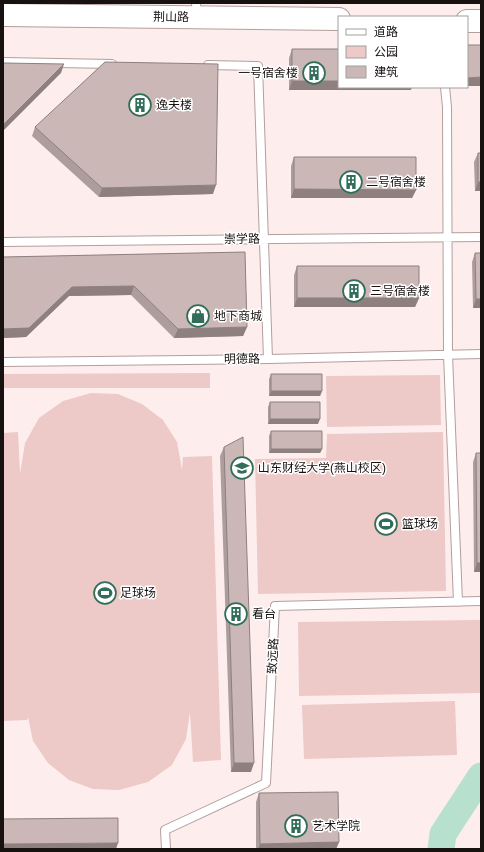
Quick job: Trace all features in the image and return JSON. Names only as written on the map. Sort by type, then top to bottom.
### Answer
[{"type":"main road","name":"荆山路","points":[[3,15],[54,12],[197,10],[338,19]]},
{"type":"main road","points":[[468,21],[481,21]]},
{"type":"lane","points":[[3,62],[122,64]]},
{"type":"lane","points":[[202,65],[258,66],[268,359]]},
{"type":"lane","points":[[445,88],[447,107],[448,355],[458,602]]},
{"type":"lane","name":"崇学路","points":[[3,242],[264,238],[481,237]]},
{"type":"lane","name":"明德路","points":[[3,362],[268,359],[481,354]]},
{"type":"lane","name":"致远路","points":[[166,849],[165,830],[266,783],[275,606],[481,601]]},
{"type":"green space","points":[[210,373],[210,388],[3,388],[3,374]]},
{"type":"green space","points":[[440,375],[441,425],[327,427],[326,376]]},
{"type":"green space","points":[[91,393],[118,394],[142,404],[163,420],[177,442],[182,470],[183,457],[212,456],[221,760],[193,762],[190,712],[186,739],[172,765],[148,782],[119,790],[93,789],[69,780],[48,763],[33,741],[28,717],[27,720],[3,721],[3,433],[18,432],[20,474],[25,443],[39,418],[63,401]]},
{"type":"green space","name":"篮球场","points":[[443,432],[446,591],[258,594],[255,459],[326,458],[327,434]]},
{"type":"green space","points":[[481,620],[481,693],[299,696],[298,622]]},
{"type":"green space","points":[[455,701],[457,755],[304,759],[302,705]]},
{"type":"building","points":[[468,45],[481,45],[481,77],[468,78]]},
{"type":"building","points":[[292,49],[338,49],[338,81],[292,81]]},
{"type":"building","name":"逸夫楼","points":[[105,62],[218,64],[216,185],[102,188],[35,127]]},
{"type":"building","points":[[3,63],[64,64],[3,125]]},
{"type":"building","points":[[478,153],[481,153],[481,182],[478,182]]},
{"type":"building","name":"二号宿舍楼","points":[[294,157],[416,157],[416,190],[294,189]]},
{"type":"building","name":"地下商城","points":[[245,252],[247,327],[178,329],[134,286],[72,287],[29,328],[3,329],[3,257]]},
{"type":"building","points":[[475,253],[481,253],[481,299],[476,299]]},
{"type":"building","name":"三号宿舍楼","points":[[297,266],[419,266],[419,298],[297,298]]},
{"type":"building","points":[[271,374],[322,374],[322,391],[271,391]]},
{"type":"building","points":[[270,402],[320,402],[320,419],[270,419]]},
{"type":"building","points":[[271,431],[322,431],[322,449],[271,449]]},
{"type":"building","name":"看台","points":[[243,437],[254,763],[234,763],[224,447]]},
{"type":"building","points":[[476,453],[481,453],[481,563],[477,563]]},
{"type":"building","name":"艺术学院","points":[[338,792],[339,842],[260,844],[259,793]]},
{"type":"building","points":[[118,818],[118,843],[3,844],[3,819]]},
{"type":"waterway","points":[[441,849],[443,834],[481,776]]},
{"type":"place","name":"一号宿舍楼","points":[[314,73]]},
{"type":"place","name":"逸夫楼","points":[[140,105]]},
{"type":"place","name":"二号宿舍楼","points":[[351,182]]},
{"type":"place","name":"三号宿舍楼","points":[[354,291]]},
{"type":"place","name":"地下商城","points":[[198,316]]},
{"type":"place","name":"山东财经大学(燕山校区)","points":[[242,468]]},
{"type":"place","name":"篮球场","points":[[386,524]]},
{"type":"place","name":"足球场","points":[[105,593]]},
{"type":"place","name":"看台","points":[[236,614]]},
{"type":"place","name":"艺术学院","points":[[296,826]]}]
